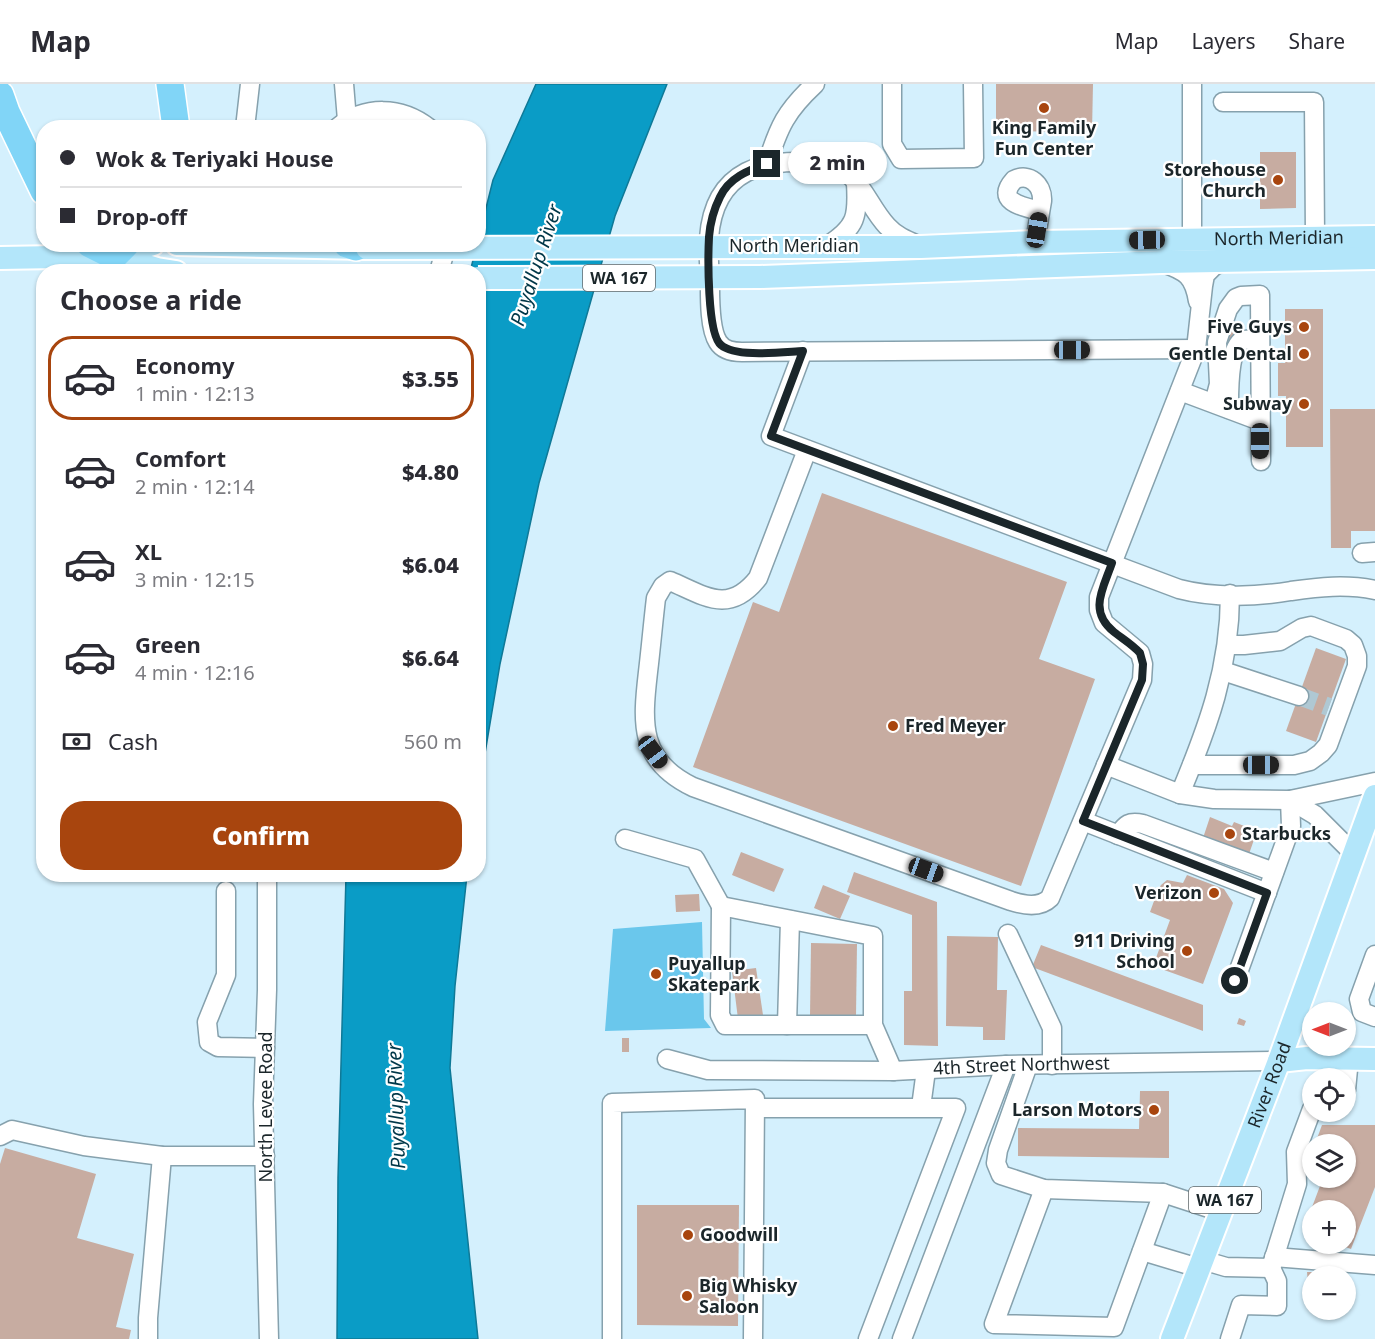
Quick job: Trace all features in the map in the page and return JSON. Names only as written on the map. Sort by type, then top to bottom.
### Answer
[{"type":"highway","points":[[163,120],[164,84]]},
{"type":"highway","points":[[170,84],[175,120]]},
{"type":"highway","points":[[0,95],[36,175]]},
{"type":"main road","name":"North Meridian","points":[[486,246],[921,247],[1035,242],[1375,237]]},
{"type":"main road","points":[[0,258],[90,252]]},
{"type":"main road","points":[[124,252],[147,264]]},
{"type":"main road","name":"North Meridian","points":[[486,278],[760,277],[1226,260],[1375,258]]},
{"type":"main road","name":"River Road","points":[[1172,1339],[1373,808]]},
{"type":"main road","name":"4th Street Northwest","points":[[1279,1061],[1375,1059]]},
{"type":"street","points":[[246,120],[250,84]]},
{"type":"street","points":[[342,120],[344,84]]},
{"type":"street","points":[[767,164],[774,140],[786,114],[815,84]]},
{"type":"street","points":[[892,84],[892,144],[902,159],[912,159],[974,158],[973,84]]},
{"type":"street","points":[[1192,84],[1192,239]]},
{"type":"street","points":[[1223,102],[1314,102],[1315,237]]},
{"type":"street","points":[[351,120],[368,112],[390,110],[417,120]]},
{"type":"street","points":[[921,247],[898,237],[885,225],[856,181],[848,173],[828,165],[797,163],[767,164],[742,174],[731,182],[720,196],[713,214],[709,239],[710,298],[718,342],[735,352],[1196,349]]},
{"type":"street","points":[[827,246],[846,231],[856,217],[858,203],[856,181]]},
{"type":"street","points":[[1035,242],[1040,211]]},
{"type":"street","points":[[807,450],[758,578],[751,587],[735,598],[719,600],[710,599],[670,581],[663,586],[656,598],[644,710],[648,741],[663,765],[693,787],[1024,904],[1041,904],[1050,898],[1142,680],[1140,653],[1108,627],[1099,610],[1099,597],[1196,349],[1205,275],[1214,266],[1226,260]]},
{"type":"street","points":[[1162,262],[1189,276],[1196,289],[1200,318]]},
{"type":"street","points":[[1221,406],[1217,342],[1228,309],[1240,296],[1260,295],[1261,461]]},
{"type":"street","points":[[1221,406],[1241,341],[1244,339],[1260,342]]},
{"type":"street","points":[[803,351],[771,436],[1179,589],[1230,594],[1279,592],[1329,586],[1375,590]]},
{"type":"street","points":[[1180,391],[1260,421]]},
{"type":"street","points":[[1180,794],[1214,707],[1223,671],[1228,645],[1230,594]]},
{"type":"street","points":[[1192,765],[1304,764],[1316,758],[1324,750],[1335,709],[1358,661],[1356,650],[1350,641],[1311,626],[1302,628],[1280,640],[1228,645]]},
{"type":"street","points":[[1223,671],[1299,696]]},
{"type":"street","points":[[1106,765],[1180,794],[1214,799],[1290,800],[1375,782]]},
{"type":"street","points":[[1290,800],[1315,815],[1354,854]]},
{"type":"street","points":[[1235,981],[1291,826],[1290,800]]},
{"type":"street","points":[[1083,821],[1267,893]]},
{"type":"street","points":[[1118,835],[1125,824],[1133,822],[1143,824],[1274,872]]},
{"type":"street","points":[[625,839],[695,859],[721,906],[720,1015],[725,1025],[873,1025]]},
{"type":"street","name":"North Levee Road","points":[[267,882],[265,1156],[269,1339]]},
{"type":"street","points":[[226,891],[226,975],[207,1022],[209,1042],[218,1047],[265,1048]]},
{"type":"street","points":[[721,906],[873,936],[873,1025],[893,1071]]},
{"type":"street","points":[[787,1025],[790,920]]},
{"type":"street","points":[[1008,934],[1052,1028],[1052,1065]]},
{"type":"street","points":[[1375,955],[1359,1005],[1365,1014],[1375,1017]]},
{"type":"street","name":"4th Street Northwest","points":[[667,1059],[708,1070],[893,1071],[1006,1065],[1279,1061]]},
{"type":"street","points":[[1348,1068],[1349,1059]]},
{"type":"street","points":[[902,1339],[1006,1065]]},
{"type":"street","points":[[1028,1065],[998,1150],[996,1163],[1001,1175],[1044,1189],[1163,1193],[1221,1212]]},
{"type":"street","points":[[921,1107],[926,1070]]},
{"type":"street","points":[[612,1339],[612,1103],[755,1099],[753,1339]]},
{"type":"street","points":[[755,1108],[956,1108],[868,1339]]},
{"type":"street","points":[[1230,1339],[1241,1305],[1277,1306],[1277,1281],[1272,1263],[1297,1184],[1296,1152],[1307,1122]]},
{"type":"street","points":[[0,1136],[12,1130],[84,1146],[162,1156],[265,1156]]},
{"type":"street","points":[[148,1339],[162,1156]]},
{"type":"street","points":[[1044,1189],[994,1324],[1114,1327],[1163,1193]]},
{"type":"street","points":[[1142,1251],[1226,1267],[1272,1263],[1375,1265]]},
{"type":"shaded area","name":"Puyallup Skatepark","points":[[702,922],[704,1019],[711,1028],[605,1031],[613,929]]},
{"type":"water","name":"Puyallup River","points":[[536,84],[667,84],[615,216],[539,483],[500,664],[486,747],[486,264],[472,264],[475,252],[486,252],[486,208],[493,180]]},
{"type":"water","name":"Puyallup River","points":[[346,882],[466,882],[455,986],[450,1068],[478,1339],[337,1339],[338,1178]]},
{"type":"building","name":"King Family Fun Center","points":[[996,84],[1093,84],[1092,132],[996,131]]},
{"type":"building","name":"Storehouse Church","points":[[1260,152],[1296,152],[1296,208],[1260,209]]},
{"type":"building","points":[[1285,309],[1323,309],[1323,447],[1286,447],[1286,396],[1278,396],[1278,363],[1285,363]]},
{"type":"building","points":[[1229,323],[1241,327],[1231,353],[1219,349]]},
{"type":"building","points":[[1330,409],[1375,409],[1375,531],[1351,531],[1351,548],[1331,548]]},
{"type":"building","name":"Fred Meyer","points":[[822,493],[1067,582],[1039,659],[1095,679],[1021,886],[693,767],[753,602],[779,612]]},
{"type":"building","points":[[1316,648],[1346,659],[1316,742],[1286,731]]},
{"type":"building","name":"Starbucks","points":[[1210,817],[1232,826],[1234,822],[1257,831],[1249,854],[1203,838]]},
{"type":"building","points":[[741,852],[784,869],[774,892],[732,875]]},
{"type":"building","points":[[854,872],[937,902],[938,1046],[904,1045],[904,991],[912,991],[912,915],[847,892]]},
{"type":"building","points":[[1187,875],[1224,889],[1233,903],[1203,984],[1153,966],[1170,920],[1150,912],[1158,890],[1167,880],[1183,883]]},
{"type":"building","points":[[823,885],[850,896],[840,919],[814,908]]},
{"type":"building","points":[[699,894],[700,911],[676,912],[675,895]]},
{"type":"building","points":[[947,936],[998,937],[997,990],[1007,990],[1005,1040],[983,1040],[983,1027],[946,1026]]},
{"type":"building","points":[[811,943],[857,944],[856,1016],[810,1016]]},
{"type":"building","points":[[1041,945],[1203,1005],[1203,1031],[1032,967]]},
{"type":"building","points":[[756,968],[763,1015],[738,1019],[732,971]]},
{"type":"building","points":[[1239,1018],[1246,1021],[1244,1026],[1237,1024]]},
{"type":"building","points":[[622,1038],[629,1038],[629,1052],[622,1052]]},
{"type":"building","name":"Larson Motors","points":[[1140,1091],[1169,1091],[1169,1158],[1018,1156],[1018,1128],[1139,1129]]},
{"type":"building","points":[[1322,1125],[1375,1125],[1375,1187],[1356,1236],[1356,1200],[1315,1200],[1319,1188],[1356,1188],[1356,1134],[1319,1134]]},
{"type":"building","points":[[5,1148],[96,1174],[77,1238],[134,1254],[116,1327],[131,1330],[129,1339],[0,1339],[0,1164]]},
{"type":"building","points":[[637,1205],[739,1205],[738,1326],[637,1325]]},
{"type":"tunnel","points":[[1299,696],[1329,707]]},
{"type":"place","name":"King Family Fun Center","points":[[1044,108]]},
{"type":"place","name":"Storehouse Church","points":[[1278,180]]},
{"type":"place","name":"Five Guys","points":[[1304,327]]},
{"type":"place","name":"Gentle Dental","points":[[1304,354]]},
{"type":"place","name":"Subway","points":[[1304,404]]},
{"type":"place","name":"Fred Meyer","points":[[893,726]]},
{"type":"place","name":"Starbucks","points":[[1230,834]]},
{"type":"place","name":"Verizon","points":[[1214,893]]},
{"type":"place","name":"911 Driving School","points":[[1187,951]]},
{"type":"place","name":"Puyallup Skatepark","points":[[656,974]]},
{"type":"place","name":"Larson Motors","points":[[1154,1110]]},
{"type":"place","name":"Goodwill","points":[[688,1235]]},
{"type":"place","name":"Big Whisky Saloon","points":[[687,1296]]},
{"type":"route","points":[[767,164],[742,174],[731,182],[720,196],[713,214],[709,239],[711,312],[718,342],[735,352],[803,351],[771,436],[1112,563],[1099,597],[1099,610],[1108,627],[1140,653],[1143,672],[1142,680],[1083,821],[1267,893],[1235,981]]}]
